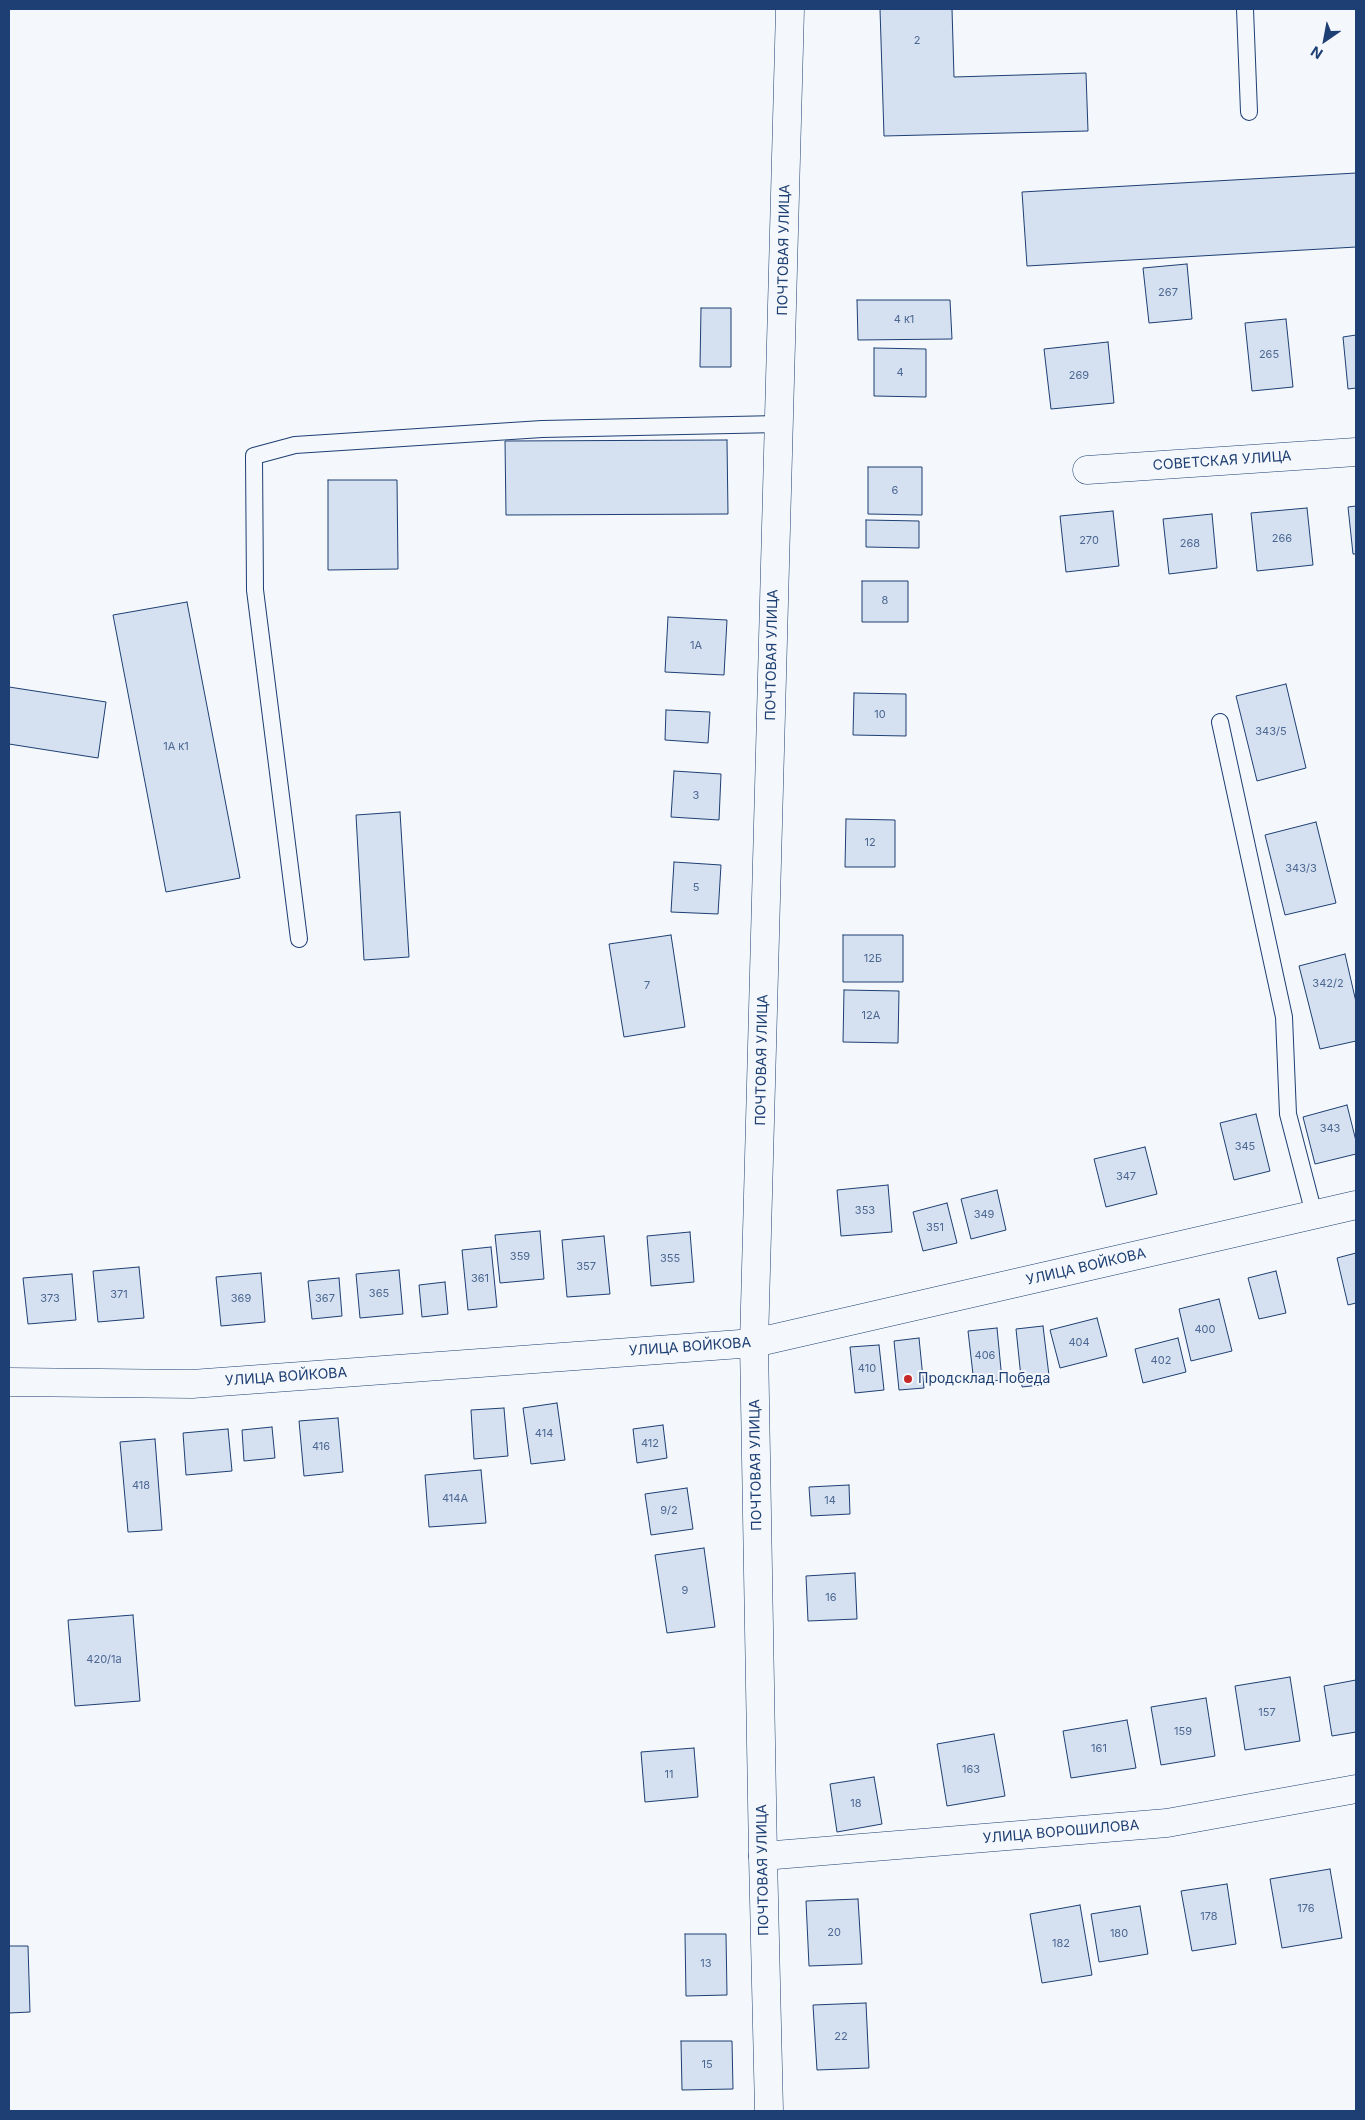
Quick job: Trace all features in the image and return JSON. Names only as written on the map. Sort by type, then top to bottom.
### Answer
[{"type":"main road","name":"ПОЧТОВАЯ УЛИЦА","points":[[769,2111],[754,1343],[790,9]]},
{"type":"main road","name":"СОВЕТСКАЯ УЛИЦА","points":[[1087,470],[1356,452]]},
{"type":"main road","name":"УЛИЦА ВОЙКОВА","points":[[9,1382],[192,1384],[754,1343],[1356,1205]]},
{"type":"main road","name":"УЛИЦА ВОРОШИЛОВА","points":[[763,1856],[1167,1823],[1356,1789]]},
{"type":"lane","points":[[1245,9],[1248,112]]},
{"type":"lane","points":[[299,939],[255,590],[254,456],[295,445],[542,429],[779,424]]},
{"type":"lane","points":[[1220,722],[1284,1018],[1288,1114],[1314,1214]]},
{"type":"building","points":[[880,9],[952,9],[954,77],[1086,73],[1088,131],[884,136]]},
{"type":"building","points":[[1356,173],[1356,247],[1027,266],[1022,192]]},
{"type":"building","points":[[1187,264],[1192,319],[1149,323],[1143,268]]},
{"type":"building","points":[[857,300],[950,300],[952,339],[858,340]]},
{"type":"building","points":[[701,308],[731,308],[731,367],[700,367]]},
{"type":"building","points":[[1286,319],[1293,387],[1252,391],[1245,323]]},
{"type":"building","points":[[1356,335],[1356,388],[1348,389],[1343,337]]},
{"type":"building","points":[[1108,342],[1114,403],[1051,409],[1044,349]]},
{"type":"building","points":[[874,348],[926,349],[926,397],[874,396]]},
{"type":"building","points":[[727,440],[728,514],[506,515],[505,441]]},
{"type":"building","points":[[868,467],[922,467],[922,515],[868,514]]},
{"type":"building","points":[[328,480],[397,480],[398,569],[328,570]]},
{"type":"building","points":[[1356,506],[1356,554],[1353,554],[1348,507]]},
{"type":"building","points":[[1307,508],[1313,565],[1257,571],[1251,513]]},
{"type":"building","points":[[1113,511],[1119,566],[1066,572],[1060,516]]},
{"type":"building","points":[[1212,514],[1217,568],[1169,574],[1163,519]]},
{"type":"building","points":[[866,520],[919,521],[919,548],[866,547]]},
{"type":"building","points":[[862,581],[908,581],[908,622],[862,622]]},
{"type":"building","points":[[187,602],[240,878],[166,892],[113,615]]},
{"type":"building","points":[[668,617],[727,620],[724,675],[665,672]]},
{"type":"building","points":[[1286,684],[1306,768],[1257,781],[1236,696]]},
{"type":"building","points":[[9,687],[106,702],[98,758],[9,744]]},
{"type":"building","points":[[854,693],[906,694],[906,736],[853,735]]},
{"type":"building","points":[[666,710],[710,712],[708,743],[665,740]]},
{"type":"building","points":[[674,771],[721,774],[719,820],[671,817]]},
{"type":"building","points":[[400,812],[409,957],[364,960],[356,815]]},
{"type":"building","points":[[846,819],[895,820],[895,867],[845,867]]},
{"type":"building","points":[[1316,822],[1336,903],[1285,915],[1265,835]]},
{"type":"building","points":[[674,862],[721,865],[718,914],[671,912]]},
{"type":"building","points":[[671,935],[685,1027],[624,1037],[609,944]]},
{"type":"building","points":[[843,935],[903,935],[903,982],[843,982]]},
{"type":"building","points":[[1345,954],[1356,1002],[1356,1041],[1320,1049],[1299,966]]},
{"type":"building","points":[[844,990],[899,991],[898,1043],[843,1042]]},
{"type":"building","points":[[1347,1105],[1356,1141],[1356,1154],[1315,1164],[1303,1117]]},
{"type":"building","points":[[1256,1114],[1270,1171],[1234,1180],[1220,1123]]},
{"type":"building","points":[[1145,1147],[1157,1194],[1106,1207],[1094,1159]]},
{"type":"building","points":[[888,1185],[892,1232],[841,1236],[837,1190]]},
{"type":"building","points":[[997,1190],[1006,1230],[971,1239],[961,1199]]},
{"type":"building","points":[[947,1203],[957,1243],[923,1251],[913,1212]]},
{"type":"building","points":[[540,1231],[544,1279],[500,1283],[495,1235]]},
{"type":"building","points":[[690,1232],[694,1282],[651,1286],[647,1236]]},
{"type":"building","points":[[604,1236],[610,1294],[567,1297],[562,1240]]},
{"type":"building","points":[[491,1247],[497,1307],[468,1310],[462,1250]]},
{"type":"building","points":[[1356,1253],[1356,1303],[1348,1305],[1337,1258]]},
{"type":"building","points":[[139,1267],[144,1318],[98,1322],[93,1271]]},
{"type":"building","points":[[399,1270],[403,1314],[360,1318],[356,1274]]},
{"type":"building","points":[[1276,1271],[1286,1313],[1259,1319],[1248,1278]]},
{"type":"building","points":[[261,1273],[265,1322],[221,1326],[216,1277]]},
{"type":"building","points":[[72,1274],[76,1320],[28,1324],[23,1278]]},
{"type":"building","points":[[339,1278],[342,1316],[312,1319],[308,1281]]},
{"type":"building","points":[[445,1282],[448,1314],[422,1317],[419,1285]]},
{"type":"building","points":[[1219,1299],[1232,1351],[1191,1361],[1179,1309]]},
{"type":"building","points":[[1097,1318],[1107,1356],[1060,1368],[1050,1330]]},
{"type":"building","points":[[1043,1326],[1050,1384],[1022,1387],[1016,1329]]},
{"type":"building","points":[[997,1328],[1002,1380],[974,1383],[968,1331]]},
{"type":"building","points":[[919,1338],[924,1388],[899,1390],[894,1341]]},
{"type":"building","points":[[1178,1338],[1186,1372],[1143,1383],[1135,1349]]},
{"type":"building","points":[[879,1345],[884,1390],[855,1393],[850,1347]]},
{"type":"building","points":[[557,1403],[565,1460],[531,1464],[523,1408]]},
{"type":"building","points":[[504,1408],[508,1456],[474,1459],[471,1410]]},
{"type":"building","points":[[338,1418],[343,1472],[304,1476],[299,1421]]},
{"type":"building","points":[[663,1425],[667,1458],[637,1463],[633,1429]]},
{"type":"building","points":[[272,1427],[275,1458],[244,1461],[242,1430]]},
{"type":"building","points":[[228,1429],[232,1471],[186,1475],[183,1433]]},
{"type":"building","points":[[155,1439],[162,1530],[128,1532],[120,1442]]},
{"type":"building","points":[[481,1470],[486,1523],[429,1527],[425,1475]]},
{"type":"building","points":[[849,1485],[850,1514],[811,1516],[809,1487]]},
{"type":"building","points":[[687,1488],[693,1529],[651,1535],[645,1494]]},
{"type":"building","points":[[704,1548],[715,1627],[667,1633],[655,1555]]},
{"type":"building","points":[[855,1573],[857,1619],[808,1621],[806,1576]]},
{"type":"building","points":[[133,1615],[140,1701],[75,1706],[68,1620]]},
{"type":"building","points":[[1290,1677],[1300,1741],[1245,1750],[1235,1686]]},
{"type":"building","points":[[1356,1680],[1356,1732],[1332,1736],[1324,1686]]},
{"type":"building","points":[[1206,1698],[1215,1756],[1161,1765],[1151,1707]]},
{"type":"building","points":[[1127,1720],[1136,1768],[1071,1778],[1063,1731]]},
{"type":"building","points":[[994,1734],[1005,1796],[947,1806],[937,1744]]},
{"type":"building","points":[[694,1748],[698,1797],[645,1802],[641,1752]]},
{"type":"building","points":[[874,1777],[882,1824],[837,1832],[830,1784]]},
{"type":"building","points":[[1330,1869],[1342,1938],[1282,1948],[1270,1879]]},
{"type":"building","points":[[1227,1884],[1236,1944],[1192,1951],[1181,1891]]},
{"type":"building","points":[[858,1899],[862,1964],[809,1966],[806,1901]]},
{"type":"building","points":[[1080,1905],[1092,1975],[1042,1983],[1030,1914]]},
{"type":"building","points":[[1140,1906],[1148,1954],[1099,1962],[1091,1914]]},
{"type":"building","points":[[685,1934],[726,1934],[727,1995],[686,1996]]},
{"type":"building","points":[[9,1946],[28,1946],[30,2012],[9,2013]]},
{"type":"building","points":[[866,2003],[869,2068],[817,2070],[813,2005]]},
{"type":"building","points":[[681,2041],[732,2041],[733,2089],[682,2090]]},
{"type":"place","name":"Продсклад Победа","points":[[908,1379]]}]
